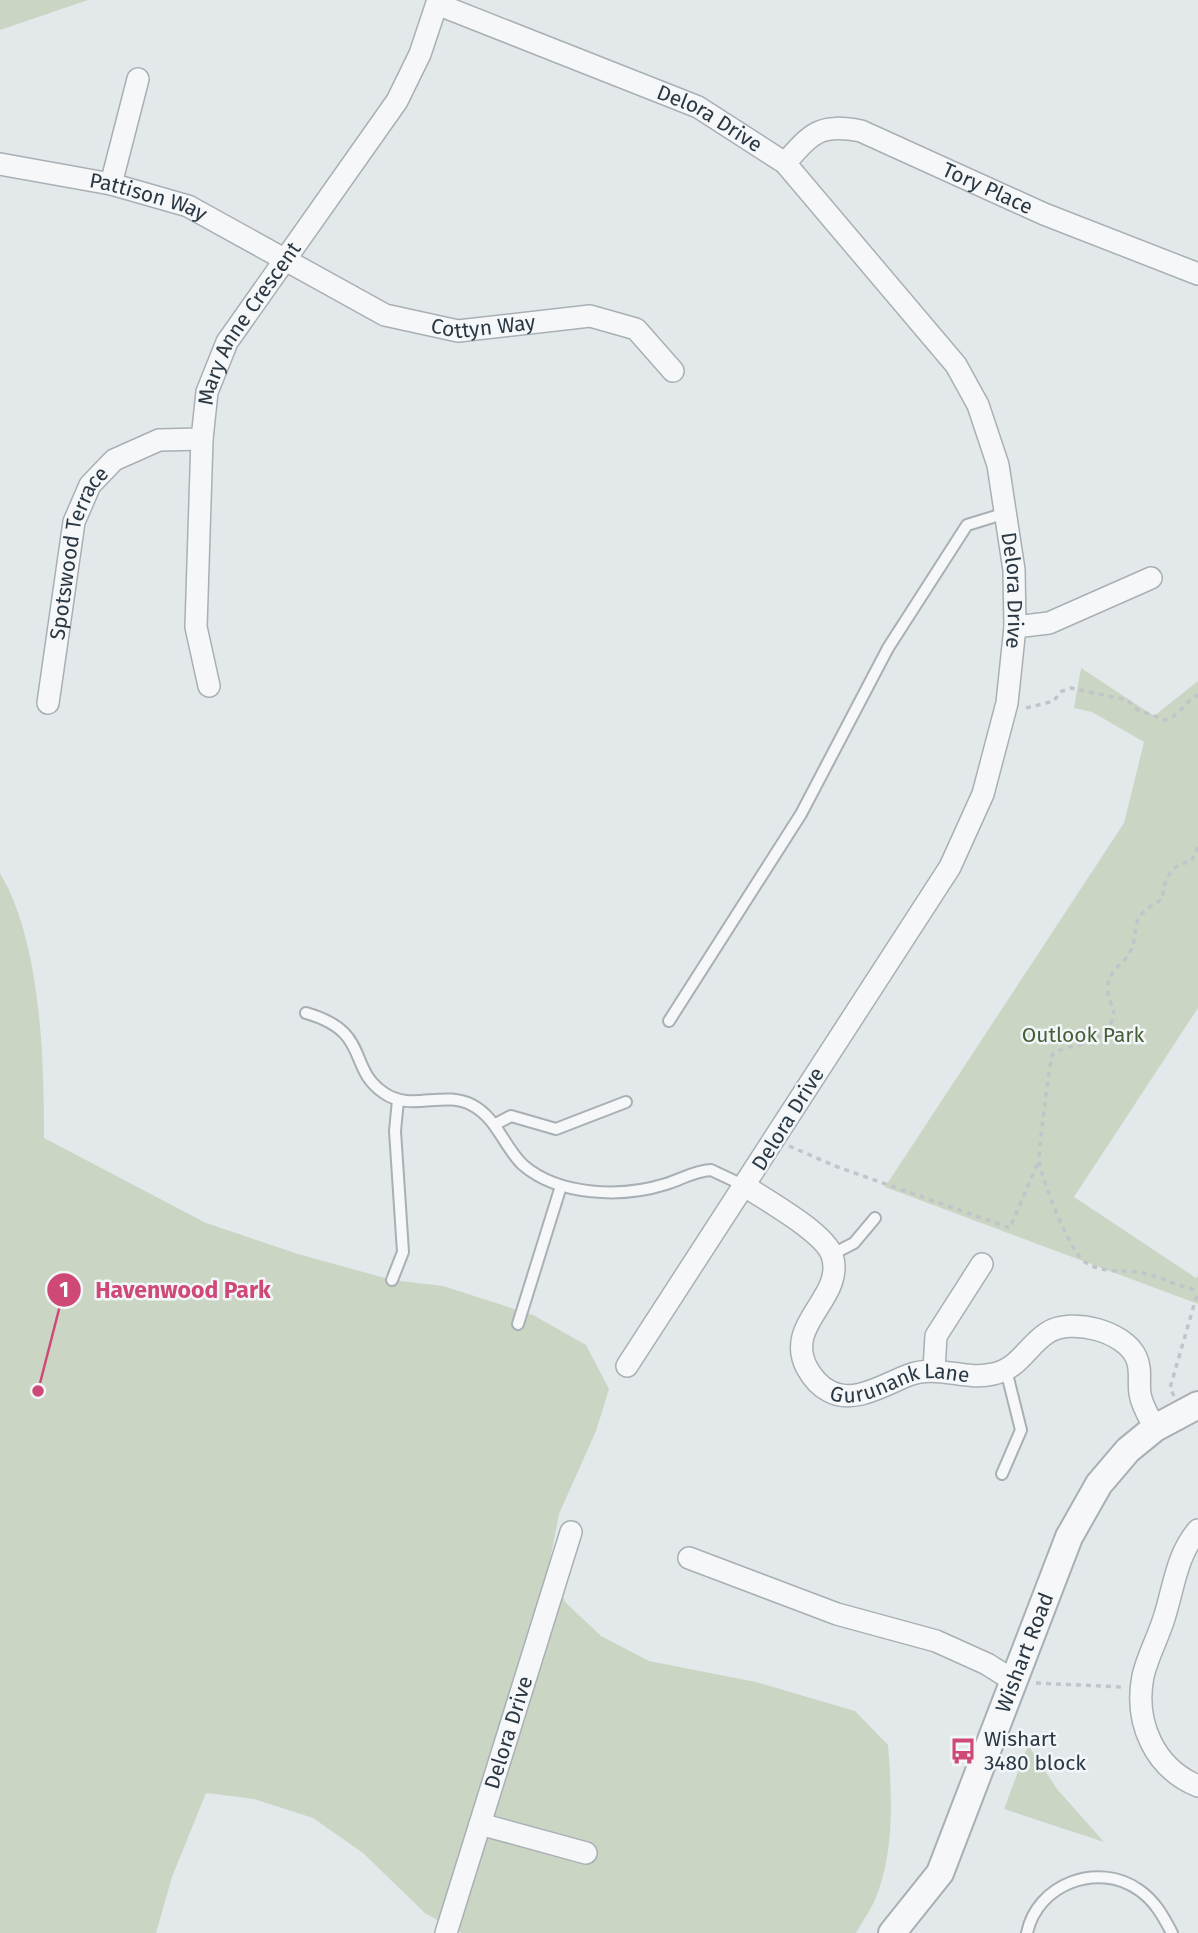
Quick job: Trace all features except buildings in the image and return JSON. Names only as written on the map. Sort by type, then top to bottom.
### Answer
[{"type":"street","name":"Delora Drive","points":[[438,2],[698,107],[785,163],[956,365],[978,405],[989,436],[1007,513],[1014,570],[1015,627],[1007,703],[983,794],[950,867],[627,1366]]},
{"type":"street","name":"Mary Anne Crescent","points":[[209,687],[196,627],[202,439],[207,392],[227,342],[397,101],[420,54],[438,2]]},
{"type":"street","points":[[111,184],[138,79]]},
{"type":"street","name":"Tory Place","points":[[785,163],[813,133],[835,126],[861,131],[1044,214],[1198,274]]},
{"type":"street","name":"Pattison Way","points":[[0,164],[111,184],[188,206],[287,260]]},
{"type":"street","name":"Cottyn Way","points":[[287,260],[385,316],[458,331],[590,316],[636,329],[673,371]]},
{"type":"street","name":"Spotswood Terrace","points":[[48,703],[74,522],[90,485],[114,460],[159,440],[202,439]]},
{"type":"street","points":[[1015,627],[1049,623],[1151,578]]},
{"type":"street","points":[[746,1186],[817,1236],[831,1255]]},
{"type":"street","name":"Gurunank Lane","points":[[831,1255],[832,1281],[802,1333],[802,1354],[811,1376],[829,1391],[854,1395],[911,1374],[934,1370],[978,1376],[1006,1370]]},
{"type":"street","points":[[934,1370],[934,1347],[942,1324],[982,1264]]},
{"type":"street","points":[[1006,1370],[1021,1360],[1044,1335],[1056,1327],[1072,1325],[1121,1341],[1138,1360],[1142,1402],[1155,1428]]},
{"type":"street","name":"Wishart Road","points":[[892,1933],[940,1873],[1069,1537],[1099,1484],[1128,1450],[1155,1428],[1189,1408]]},
{"type":"street","points":[[1198,1530],[1176,1572],[1142,1688],[1143,1722],[1150,1743],[1181,1779],[1198,1786]]},
{"type":"street","name":"Delora Drive","points":[[446,1933],[571,1532]]},
{"type":"street","points":[[690,1558],[837,1614],[936,1641],[987,1664],[1014,1681]]},
{"type":"street","points":[[480,1824],[586,1853]]},
{"type":"lane","points":[[669,1021],[801,814],[888,648],[967,525],[1007,513]]},
{"type":"lane","points":[[306,1013],[332,1023],[346,1033],[355,1044],[369,1078],[387,1096],[398,1100],[457,1100],[471,1104],[494,1125],[520,1162],[544,1179],[561,1186],[587,1192],[651,1187],[711,1170],[746,1186]]},
{"type":"lane","points":[[392,1280],[403,1252],[395,1131],[398,1100]]},
{"type":"lane","points":[[494,1125],[511,1116],[542,1127],[566,1127],[626,1102]]},
{"type":"lane","points":[[518,1324],[561,1186]]},
{"type":"lane","points":[[831,1255],[854,1243],[875,1218]]},
{"type":"lane","points":[[1002,1474],[1021,1430],[1006,1370]]},
{"type":"lane","points":[[1027,1933],[1030,1919],[1046,1897],[1069,1882],[1096,1877],[1117,1880],[1137,1888],[1158,1908],[1172,1933]]},
{"type":"path","points":[[1007,703],[1015,707],[1036,706],[1054,701],[1060,692],[1071,688],[1127,700],[1138,710],[1165,720],[1178,715],[1187,702],[1198,695]]},
{"type":"path","points":[[774,1139],[835,1166],[1010,1228],[1039,1160],[1052,1055],[1065,1046],[1080,1047],[1107,1028],[1115,1011],[1108,986],[1111,973],[1124,962],[1130,952],[1139,919],[1162,899],[1164,881],[1177,865],[1191,862],[1198,847]]},
{"type":"path","points":[[1039,1160],[1047,1196],[1076,1252],[1085,1262],[1106,1270],[1147,1274],[1198,1290],[1170,1388],[1189,1408]]},
{"type":"path","points":[[1014,1681],[1142,1688]]},
{"type":"green space","points":[[0,0],[88,0],[0,30]]},
{"type":"green space","name":"Outlook Park","points":[[1081,668],[1154,716],[1198,681],[1198,1008],[1074,1197],[1196,1278],[1198,1276],[1198,1304],[885,1187],[1124,823],[1144,742],[1092,712],[1074,708]]},
{"type":"green space","points":[[0,873],[14,901],[32,966],[41,1037],[44,1138],[206,1223],[298,1254],[392,1280],[443,1286],[533,1315],[586,1345],[609,1389],[596,1431],[559,1514],[550,1560],[565,1602],[601,1636],[649,1661],[756,1682],[855,1711],[888,1745],[891,1803],[886,1863],[875,1900],[856,1933],[462,1933],[426,1914],[363,1853],[313,1818],[254,1799],[206,1793],[172,1877],[156,1933],[0,1933]]},
{"type":"green space","points":[[1028,1745],[1057,1789],[1104,1842],[1004,1809]]},
{"type":"place","name":"Havenwood Park","points":[[38,1391]]},
{"type":"place","name":"Wishart 3480 block","points":[[963,1751]]}]
